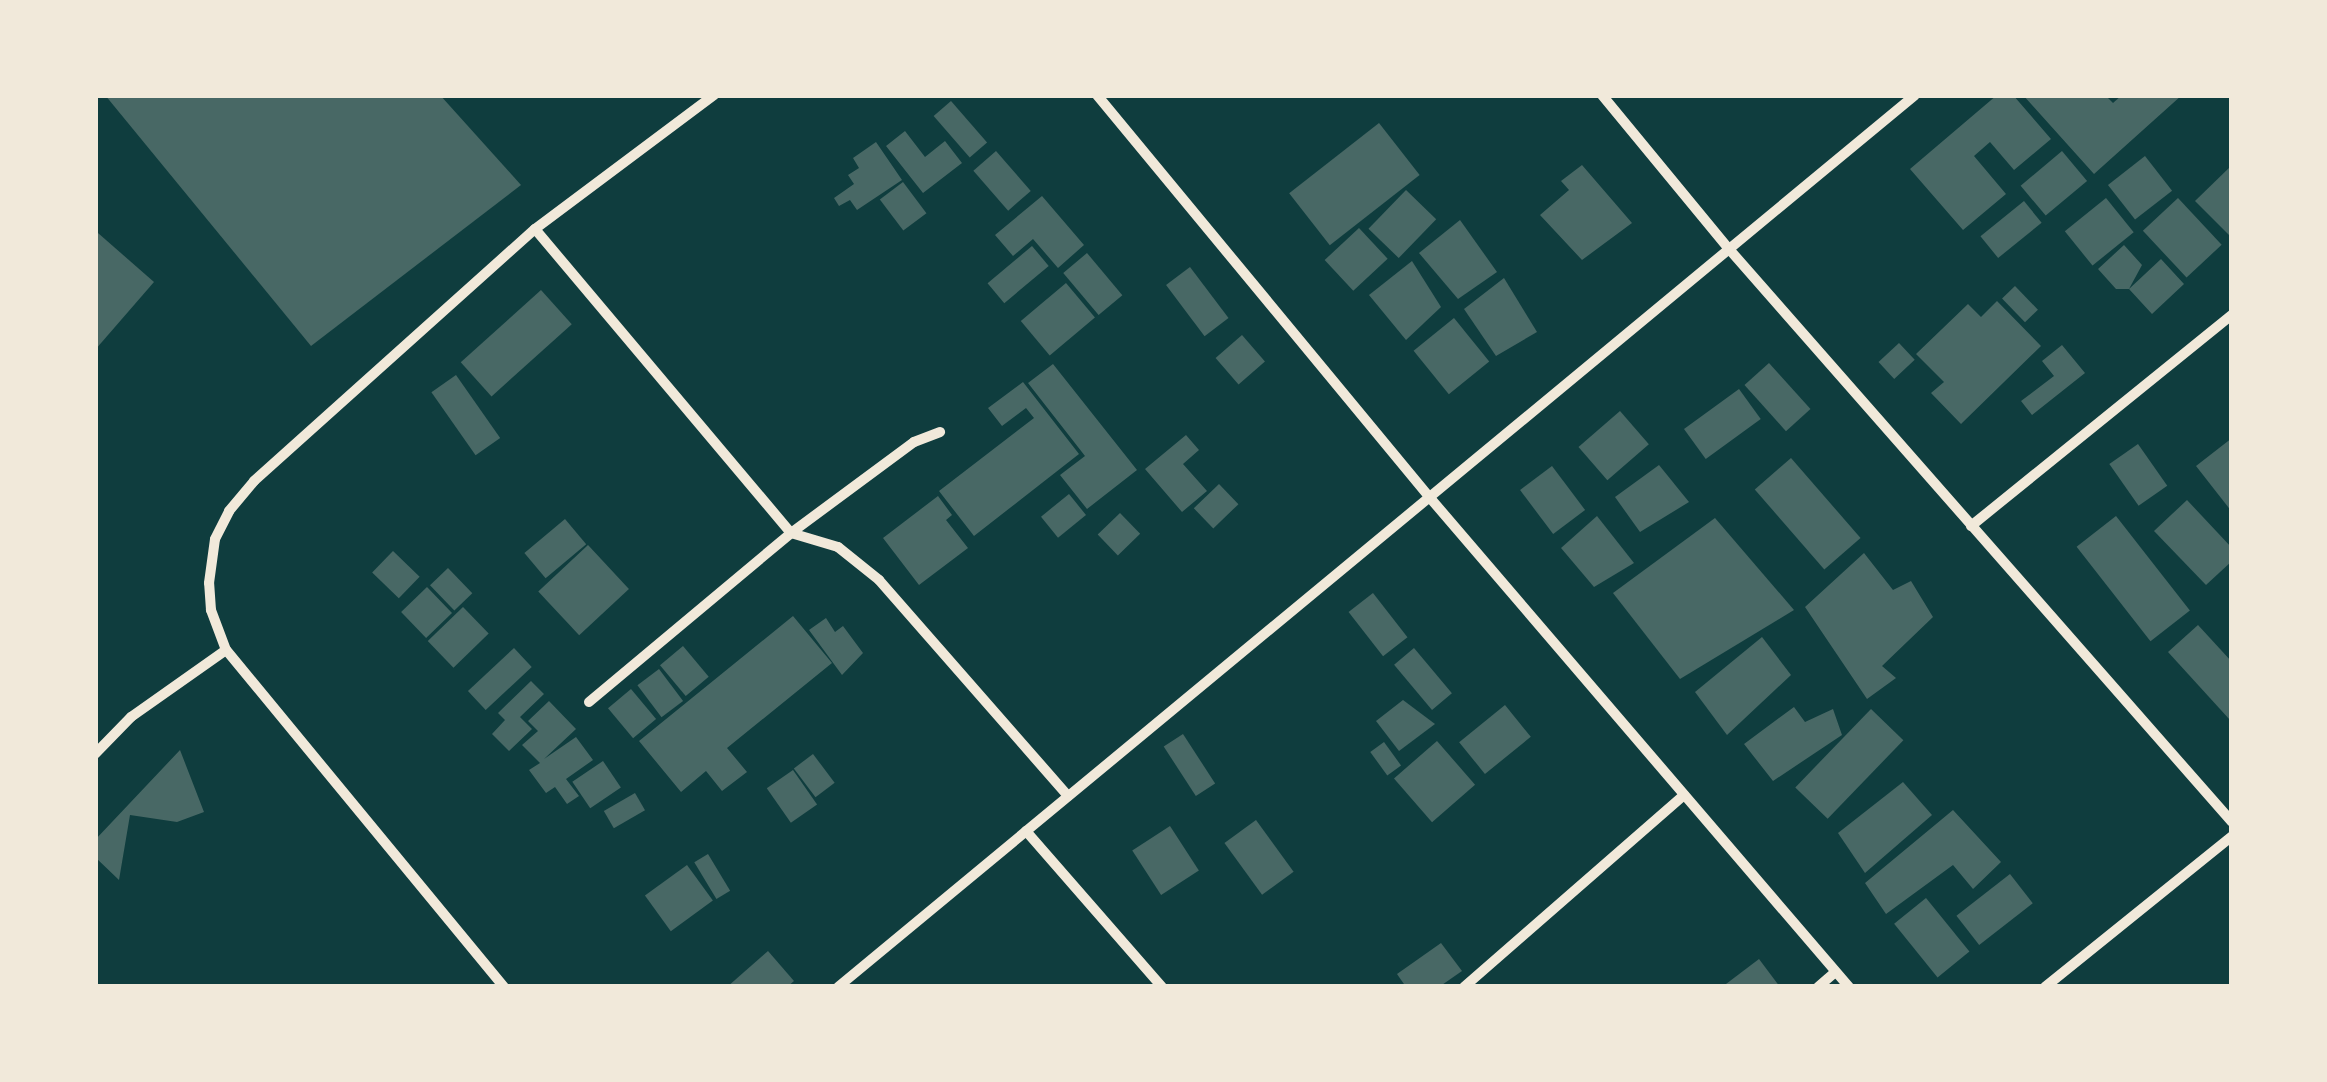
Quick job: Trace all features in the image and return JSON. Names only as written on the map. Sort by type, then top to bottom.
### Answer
[{"type":"street","points":[[504,987],[226,650],[211,610],[209,584],[215,539],[229,511],[254,481],[534,229],[714,95]]},
{"type":"street","points":[[1097,95],[1431,500],[1848,987]]},
{"type":"street","points":[[1602,95],[1729,249],[2232,822]]},
{"type":"street","points":[[838,987],[1431,500],[1915,95]]},
{"type":"street","points":[[534,229],[791,532],[838,547],[879,580],[1068,796]]},
{"type":"street","points":[[1971,526],[2232,315]]},
{"type":"street","points":[[589,702],[791,532],[914,442],[940,432]]},
{"type":"street","points":[[95,754],[131,717],[226,650]]},
{"type":"street","points":[[1464,987],[1684,795]]},
{"type":"street","points":[[1026,831],[1162,987]]},
{"type":"street","points":[[2045,987],[2232,836]]},
{"type":"street","points":[[1818,987],[1836,972]]},
{"type":"building","points":[[105,95],[440,95],[521,185],[311,346]]},
{"type":"building","points":[[1997,95],[2013,95],[2051,139],[2014,170],[1990,142],[1974,156],[2006,194],[1963,230],[1910,169]]},
{"type":"building","points":[[2023,95],[2105,95],[2113,103],[2122,95],[2182,95],[2094,174]]},
{"type":"building","points":[[951,101],[987,143],[970,158],[934,116]]},
{"type":"building","points":[[1379,123],[1420,175],[1330,245],[1289,193]]},
{"type":"building","points":[[905,131],[925,157],[945,141],[962,163],[923,193],[886,146]]},
{"type":"building","points":[[876,142],[902,180],[857,210],[850,200],[839,206],[834,198],[854,184],[848,175],[859,168],[853,158]]},
{"type":"building","points":[[996,151],[1031,191],[1008,211],[973,171]]},
{"type":"building","points":[[2062,151],[2087,181],[2046,216],[2021,186]]},
{"type":"building","points":[[2145,156],[2172,191],[2135,220],[2108,185]]},
{"type":"building","points":[[1582,165],[1632,223],[1582,260],[1540,215],[1569,190],[1561,181]]},
{"type":"building","points":[[2232,165],[2232,233],[2229,235],[2195,201]]},
{"type":"building","points":[[903,182],[926,213],[903,231],[880,199]]},
{"type":"building","points":[[1406,190],[1436,219],[1399,258],[1368,229]]},
{"type":"building","points":[[1042,196],[1084,245],[1058,268],[1033,239],[1013,256],[995,235]]},
{"type":"building","points":[[2106,198],[2134,232],[2093,266],[2065,231]]},
{"type":"building","points":[[2178,198],[2222,245],[2187,278],[2143,231]]},
{"type":"building","points":[[2024,201],[2042,223],[1998,258],[1980,236]]},
{"type":"building","points":[[1460,220],[1497,272],[1458,299],[1419,253]]},
{"type":"building","points":[[1359,228],[1388,259],[1353,291],[1325,260]]},
{"type":"building","points":[[98,233],[154,282],[95,350],[95,236]]},
{"type":"building","points":[[2124,245],[2142,265],[2129,289],[2116,289],[2098,269]]},
{"type":"building","points":[[1032,246],[1049,266],[1004,303],[988,283]]},
{"type":"building","points":[[1087,253],[1122,295],[1099,315],[1063,273]]},
{"type":"building","points":[[2161,259],[2184,284],[2152,314],[2129,289]]},
{"type":"building","points":[[1412,261],[1441,307],[1406,340],[1369,295]]},
{"type":"building","points":[[1190,267],[1229,318],[1205,336],[1166,285]]},
{"type":"building","points":[[1504,278],[1537,332],[1496,356],[1464,309]]},
{"type":"building","points":[[1066,283],[1095,317],[1050,355],[1021,321]]},
{"type":"building","points":[[2015,286],[2038,310],[2025,322],[2002,299]]},
{"type":"building","points":[[541,290],[572,324],[492,396],[461,362]]},
{"type":"building","points":[[1997,301],[2041,346],[1961,424],[1931,393],[1944,382],[1916,354],[1968,304],[1981,317]]},
{"type":"building","points":[[1454,318],[1489,362],[1449,394],[1414,351]]},
{"type":"building","points":[[1242,335],[1265,361],[1239,384],[1216,358]]},
{"type":"building","points":[[1899,343],[1915,360],[1894,379],[1879,362]]},
{"type":"building","points":[[2062,345],[2085,373],[2032,415],[2021,401],[2054,376],[2042,361]]},
{"type":"building","points":[[1769,363],[1810,409],[1786,431],[1744,385]]},
{"type":"building","points":[[1053,364],[1137,470],[1087,509],[1060,475],[1085,456],[1028,383]]},
{"type":"building","points":[[456,375],[500,438],[476,455],[431,392]]},
{"type":"building","points":[[1023,382],[1079,454],[974,536],[939,491],[1034,418],[1026,408],[1002,426],[988,408]]},
{"type":"building","points":[[1739,389],[1761,419],[1706,459],[1684,429]]},
{"type":"building","points":[[1620,411],[1649,444],[1607,480],[1578,447]]},
{"type":"building","points":[[1186,435],[1199,450],[1183,464],[1207,491],[1182,512],[1145,469]]},
{"type":"building","points":[[2232,438],[2232,512],[2196,466]]},
{"type":"building","points":[[2138,444],[2167,486],[2139,506],[2109,464]]},
{"type":"building","points":[[1791,458],[1861,538],[1824,569],[1755,489]]},
{"type":"building","points":[[1659,465],[1689,502],[1640,532],[1615,497]]},
{"type":"building","points":[[1552,466],[1585,510],[1553,534],[1520,490]]},
{"type":"building","points":[[1219,484],[1238,504],[1213,528],[1194,508]]},
{"type":"building","points":[[1069,494],[1086,515],[1058,538],[1041,517]]},
{"type":"building","points":[[938,496],[952,515],[946,520],[968,548],[919,585],[883,538]]},
{"type":"building","points":[[2187,500],[2232,548],[2232,561],[2206,585],[2154,531]]},
{"type":"building","points":[[1120,513],[1140,534],[1118,555],[1098,535]]},
{"type":"building","points":[[1597,516],[1634,563],[1594,587],[1561,548]]},
{"type":"building","points":[[2116,516],[2190,611],[2150,641],[2077,547]]},
{"type":"building","points":[[1715,518],[1794,610],[1680,679],[1613,593]]},
{"type":"building","points":[[565,519],[586,544],[546,578],[524,553]]},
{"type":"building","points":[[588,545],[629,589],[579,635],[538,591]]},
{"type":"building","points":[[393,551],[420,577],[399,598],[372,573]]},
{"type":"building","points":[[1864,553],[1893,590],[1911,581],[1933,617],[1882,666],[1896,678],[1867,699],[1805,607]]},
{"type":"building","points":[[448,568],[472,593],[454,611],[430,585]]},
{"type":"building","points":[[427,587],[452,613],[426,638],[401,612]]},
{"type":"building","points":[[1373,593],[1407,637],[1383,656],[1349,612]]},
{"type":"building","points":[[463,607],[489,634],[453,668],[428,641]]},
{"type":"building","points":[[793,616],[832,663],[727,748],[747,772],[722,791],[706,771],[681,792],[639,741]]},
{"type":"building","points":[[826,618],[835,632],[843,626],[863,653],[842,675],[809,630]]},
{"type":"building","points":[[2198,625],[2232,662],[2230,720],[2168,652]]},
{"type":"building","points":[[1762,637],[1791,675],[1727,735],[1695,692]]},
{"type":"building","points":[[683,646],[709,677],[686,696],[660,665]]},
{"type":"building","points":[[514,648],[532,667],[486,710],[468,691]]},
{"type":"building","points":[[1414,648],[1452,693],[1432,710],[1394,665]]},
{"type":"building","points":[[659,669],[683,701],[662,717],[637,685]]},
{"type":"building","points":[[531,681],[544,694],[520,717],[532,729],[509,751],[492,734],[505,720],[498,713]]},
{"type":"building","points":[[631,689],[656,719],[633,738],[608,708]]},
{"type":"building","points":[[1403,700],[1435,724],[1399,751],[1376,721]]},
{"type":"building","points":[[549,701],[576,729],[544,759],[576,737],[593,760],[566,779],[579,796],[567,804],[555,787],[546,793],[529,770],[540,763],[522,745],[538,731],[528,721]]},
{"type":"building","points":[[1505,705],[1531,737],[1485,774],[1459,742]]},
{"type":"building","points":[[1794,707],[1805,722],[1833,709],[1842,735],[1773,781],[1744,744]]},
{"type":"building","points":[[1871,709],[1903,740],[1828,819],[1795,787]]},
{"type":"building","points":[[1183,734],[1215,783],[1196,796],[1164,747]]},
{"type":"building","points":[[1437,741],[1475,785],[1432,822],[1394,778]]},
{"type":"building","points":[[1384,742],[1401,765],[1387,775],[1370,752]]},
{"type":"building","points":[[180,750],[204,812],[177,822],[130,815],[119,880],[95,857],[95,840]]},
{"type":"building","points":[[813,754],[835,783],[815,797],[794,768]]},
{"type":"building","points":[[603,761],[621,788],[590,808],[572,782]]},
{"type":"building","points":[[793,770],[817,804],[791,823],[767,788]]},
{"type":"building","points":[[1903,782],[1932,815],[1865,873],[1838,833]]},
{"type":"building","points":[[635,793],[645,810],[614,828],[604,811]]},
{"type":"building","points":[[1953,810],[2001,862],[1973,889],[1953,865],[1886,914],[1865,883]]},
{"type":"building","points":[[1256,820],[1294,872],[1262,895],[1224,843]]},
{"type":"building","points":[[1170,826],[1199,870],[1161,895],[1132,851]]},
{"type":"building","points":[[708,854],[730,891],[716,899],[694,862]]},
{"type":"building","points":[[687,865],[713,901],[671,931],[645,896]]},
{"type":"building","points":[[2010,874],[2033,903],[1979,945],[1956,916]]},
{"type":"building","points":[[1926,898],[1969,952],[1938,977],[1894,924]]},
{"type":"building","points":[[1441,943],[1462,971],[1439,987],[1406,987],[1397,974]]},
{"type":"building","points":[[768,951],[794,981],[787,987],[727,987]]},
{"type":"building","points":[[1759,959],[1780,987],[1722,987]]}]
